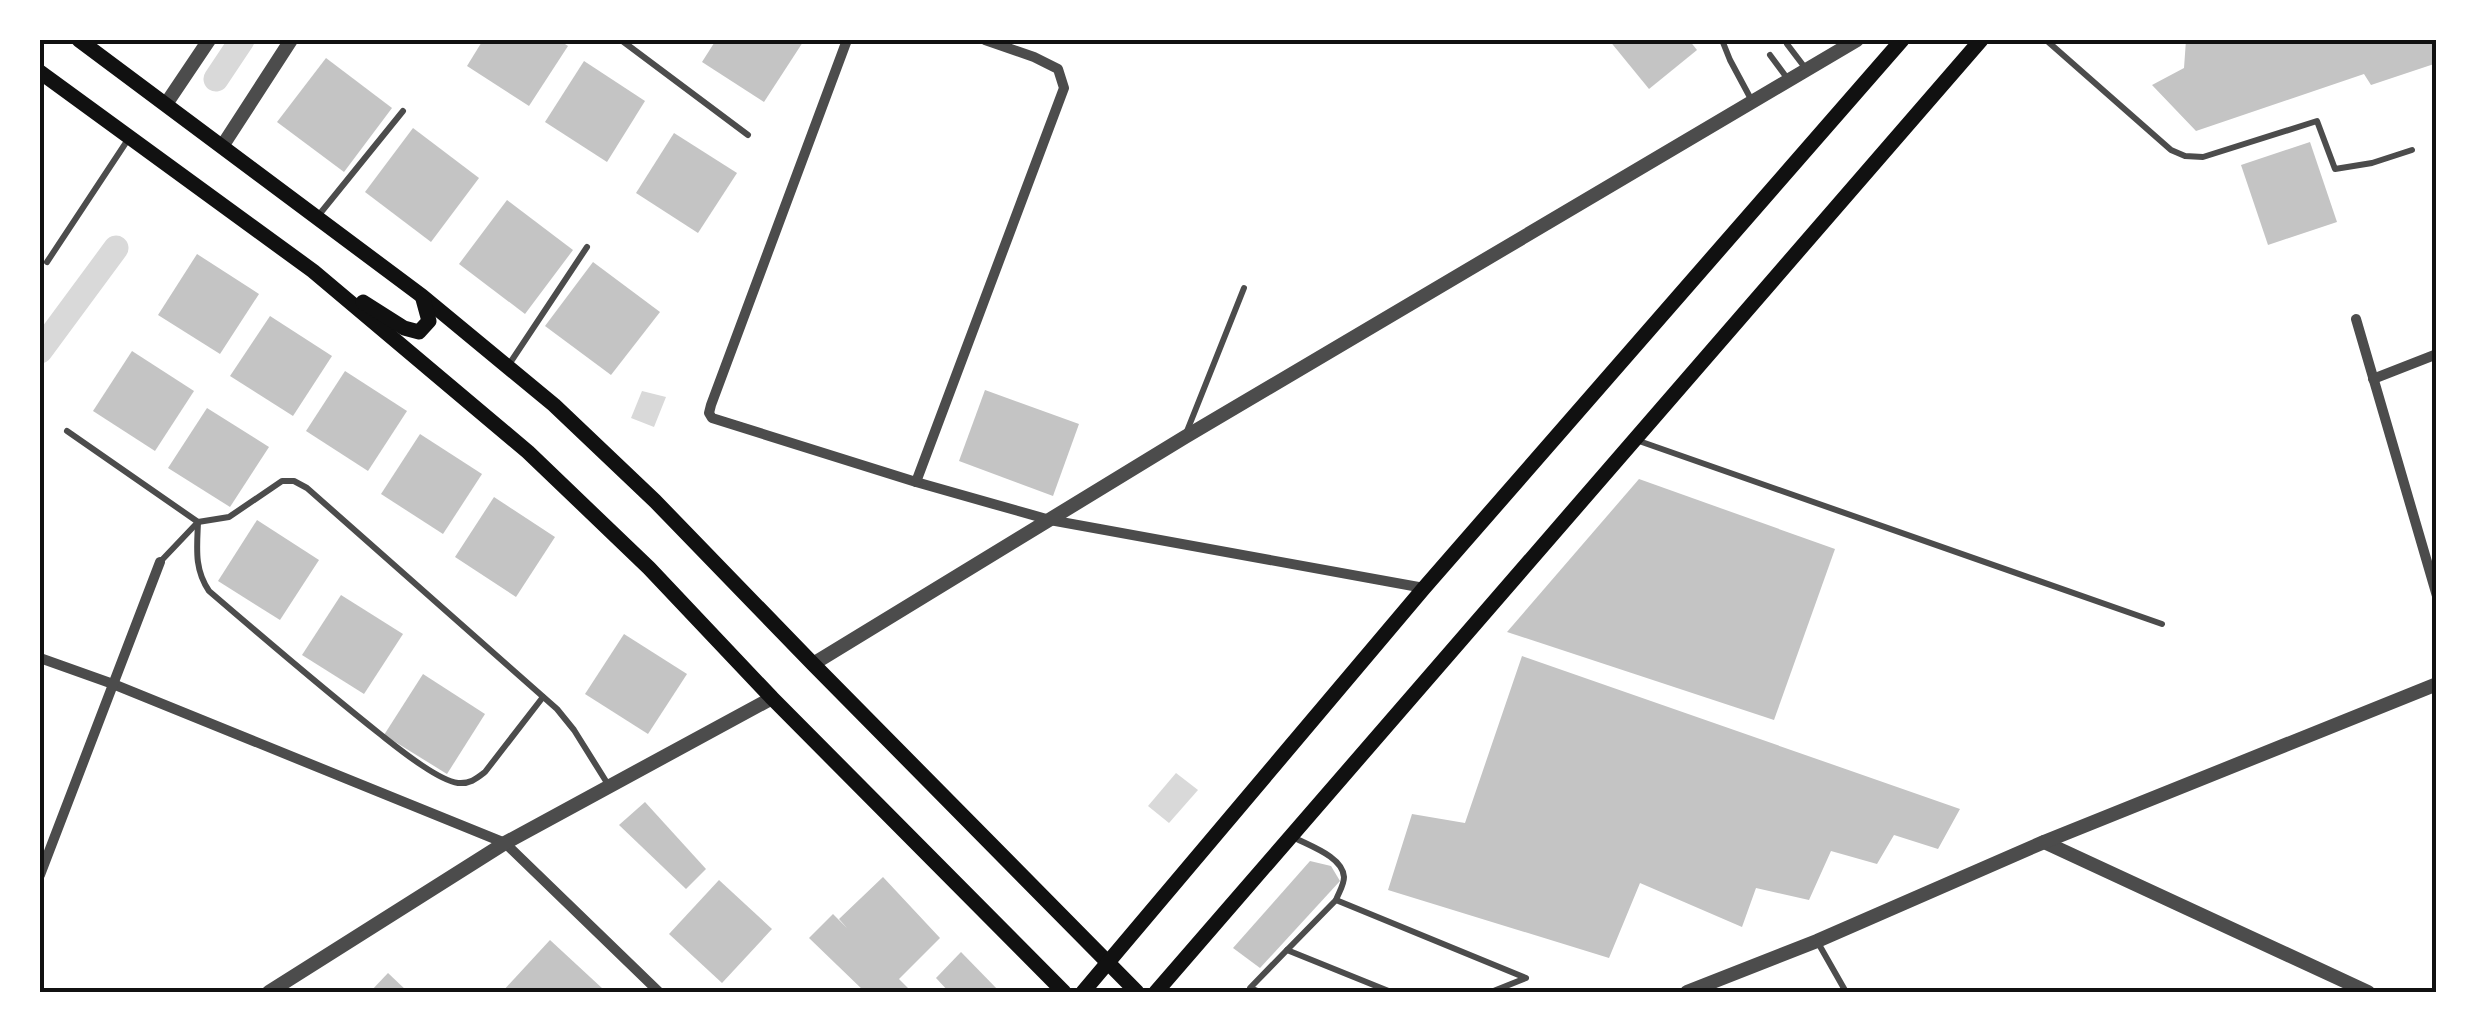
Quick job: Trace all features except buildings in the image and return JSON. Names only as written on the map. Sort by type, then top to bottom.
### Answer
[{"type":"main road","points":[[79,40],[422,296],[554,405],[656,501],[1138,992]]},
{"type":"main road","points":[[1084,992],[1424,588],[1902,40]]},
{"type":"main road","points":[[1156,992],[1981,40]]},
{"type":"main road","points":[[40,72],[313,271],[528,452],[650,568],[772,698],[1064,992]]},
{"type":"main road","points":[[313,271],[413,331],[420,332],[429,321],[422,296]]},
{"type":"street","points":[[166,104],[209,40]]},
{"type":"street","points":[[222,146],[291,40]]},
{"type":"street","points":[[846,40],[710,405],[712,418],[1050,520],[1424,588]]},
{"type":"street","points":[[916,482],[1064,88],[1058,69],[985,40]]},
{"type":"street","points":[[812,664],[1185,437],[1857,40]]},
{"type":"street","points":[[2356,319],[2437,596]]},
{"type":"street","points":[[2373,379],[2437,354]]},
{"type":"street","points":[[40,876],[160,562]]},
{"type":"street","points":[[40,658],[505,842],[659,992]]},
{"type":"street","points":[[1687,992],[2044,842],[2437,684]]},
{"type":"street","points":[[269,992],[505,842],[772,698]]},
{"type":"street","points":[[2044,842],[2368,992]]},
{"type":"lane","points":[[621,40],[748,135]]},
{"type":"lane","points":[[1722,40],[1753,102]]},
{"type":"lane","points":[[2046,40],[2172,150],[2185,156],[2203,157],[2317,121],[2335,169],[2372,163],[2412,150]]},
{"type":"lane","points":[[1787,44],[1806,70]]},
{"type":"lane","points":[[1770,54],[1790,80]]},
{"type":"lane","points":[[317,217],[403,112]]},
{"type":"lane","points":[[48,262],[130,137]]},
{"type":"lane","points":[[508,367],[587,247]]},
{"type":"lane","points":[[1185,437],[1244,288]]},
{"type":"lane","points":[[67,431],[198,522]]},
{"type":"lane","points":[[1636,440],[2162,624]]},
{"type":"lane","points":[[160,562],[198,522],[229,516],[282,481],[294,481],[307,488],[557,709],[609,786]]},
{"type":"lane","points":[[198,522],[196,560],[200,578],[209,591],[321,688],[447,780],[472,782],[485,772],[543,697]]},
{"type":"lane","points":[[1249,990],[1336,900],[1343,884],[1340,865],[1292,836]]},
{"type":"lane","points":[[1336,900],[1526,978],[1491,992]]},
{"type":"lane","points":[[1817,940],[1846,992]]},
{"type":"lane","points":[[1287,950],[1391,992]]},
{"type":"lane","points":[[1249,990],[1260,992]]},
{"type":"shaded area","points":[[642,391],[666,397],[654,427],[631,418]]},
{"type":"shaded area","points":[[1176,773],[1198,790],[1169,823],[1148,806]]},
{"type":"waterway","points":[[216,79],[242,40]]},
{"type":"waterway","points":[[40,351],[116,248]]}]
